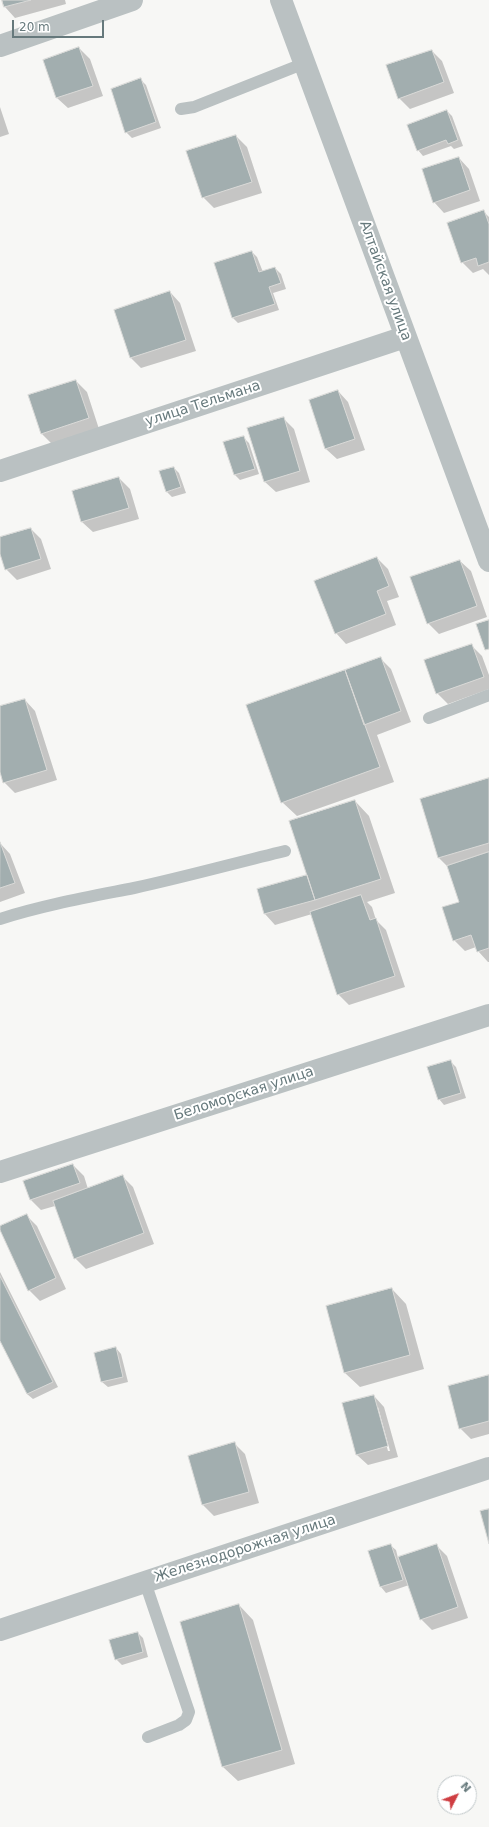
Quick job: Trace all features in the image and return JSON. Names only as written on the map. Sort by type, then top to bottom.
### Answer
[{"type":"street","points":[[0,46],[132,0]]},
{"type":"street","name":"Алтайская улица","points":[[280,0],[305,63],[489,562]]},
{"type":"street","name":"улица Тельмана","points":[[0,471],[405,337]]},
{"type":"street","name":"Беломорская улица","points":[[0,1172],[489,1015]]},
{"type":"street","name":"Железнодорожная улица","points":[[0,1630],[489,1468]]},
{"type":"lane","points":[[181,109],[194,107],[305,63]]},
{"type":"lane","points":[[429,718],[489,695]]},
{"type":"lane","points":[[0,919],[24,911],[76,898],[134,888],[285,851]]},
{"type":"lane","points":[[145,1582],[189,1712],[186,1720],[179,1725],[148,1737]]},
{"type":"building","points":[[2,0],[31,0],[4,7]]},
{"type":"building","points":[[79,47],[93,86],[56,98],[43,60]]},
{"type":"building","points":[[432,50],[444,82],[398,99],[386,65]]},
{"type":"building","points":[[141,78],[156,122],[125,133],[111,89]]},
{"type":"building","points":[[447,110],[458,140],[448,144],[446,140],[417,151],[407,125]]},
{"type":"building","points":[[236,135],[252,182],[202,198],[186,151]]},
{"type":"building","points":[[459,157],[470,190],[433,203],[422,169]]},
{"type":"building","points":[[484,210],[489,224],[489,262],[478,266],[476,258],[461,263],[447,223]]},
{"type":"building","points":[[252,251],[259,272],[275,267],[281,283],[269,287],[275,304],[232,318],[214,263]]},
{"type":"building","points":[[170,291],[186,340],[130,358],[114,310]]},
{"type":"building","points":[[76,380],[89,418],[41,434],[28,395]]},
{"type":"building","points":[[338,390],[355,439],[325,449],[309,400]]},
{"type":"building","points":[[284,417],[300,471],[264,482],[247,428]]},
{"type":"building","points":[[244,436],[255,469],[234,475],[223,442]]},
{"type":"building","points":[[174,467],[181,487],[166,492],[159,471]]},
{"type":"building","points":[[119,477],[129,508],[81,522],[72,491]]},
{"type":"building","points":[[31,528],[41,559],[5,570],[0,554],[0,537]]},
{"type":"building","points":[[377,557],[389,586],[377,591],[386,614],[335,634],[314,581]]},
{"type":"building","points":[[460,560],[477,606],[427,624],[410,577]]},
{"type":"building","points":[[489,620],[489,649],[485,650],[476,624]]},
{"type":"building","points":[[472,644],[484,677],[436,694],[424,660]]},
{"type":"building","points":[[381,657],[401,711],[364,725],[345,670]]},
{"type":"building","points":[[345,670],[380,767],[281,803],[246,705]]},
{"type":"building","points":[[25,699],[47,770],[3,783],[0,772],[0,706]]},
{"type":"building","points":[[489,778],[489,843],[438,858],[420,799]]},
{"type":"building","points":[[355,800],[381,879],[315,900],[289,821]]},
{"type":"building","points":[[0,842],[15,883],[0,888]]},
{"type":"building","points":[[489,852],[489,948],[477,952],[471,935],[453,941],[442,907],[459,902],[447,866]]},
{"type":"building","points":[[307,875],[315,900],[264,914],[257,889]]},
{"type":"building","points":[[361,895],[370,920],[376,918],[395,976],[337,995],[310,912]]},
{"type":"building","points":[[451,1060],[461,1093],[438,1100],[427,1067]]},
{"type":"building","points":[[73,1164],[80,1183],[30,1200],[23,1181]]},
{"type":"building","points":[[123,1175],[144,1233],[74,1259],[53,1201]]},
{"type":"building","points":[[27,1214],[56,1278],[28,1291],[0,1230],[0,1226]]},
{"type":"building","points":[[0,1276],[53,1382],[27,1394],[0,1341]]},
{"type":"building","points":[[392,1288],[410,1355],[344,1373],[326,1306]]},
{"type":"building","points":[[116,1347],[123,1377],[101,1382],[94,1353]]},
{"type":"building","points":[[489,1375],[489,1421],[459,1429],[448,1386]]},
{"type":"building","points":[[374,1395],[388,1446],[356,1455],[342,1403]]},
{"type":"building","points":[[235,1442],[249,1492],[202,1505],[188,1456]]},
{"type":"building","points":[[489,1509],[489,1544],[480,1511]]},
{"type":"building","points":[[391,1544],[403,1580],[380,1587],[368,1551]]},
{"type":"building","points":[[437,1544],[458,1607],[420,1620],[398,1557]]},
{"type":"building","points":[[239,1604],[282,1750],[222,1767],[180,1622]]},
{"type":"building","points":[[138,1632],[143,1652],[115,1660],[109,1640]]}]
